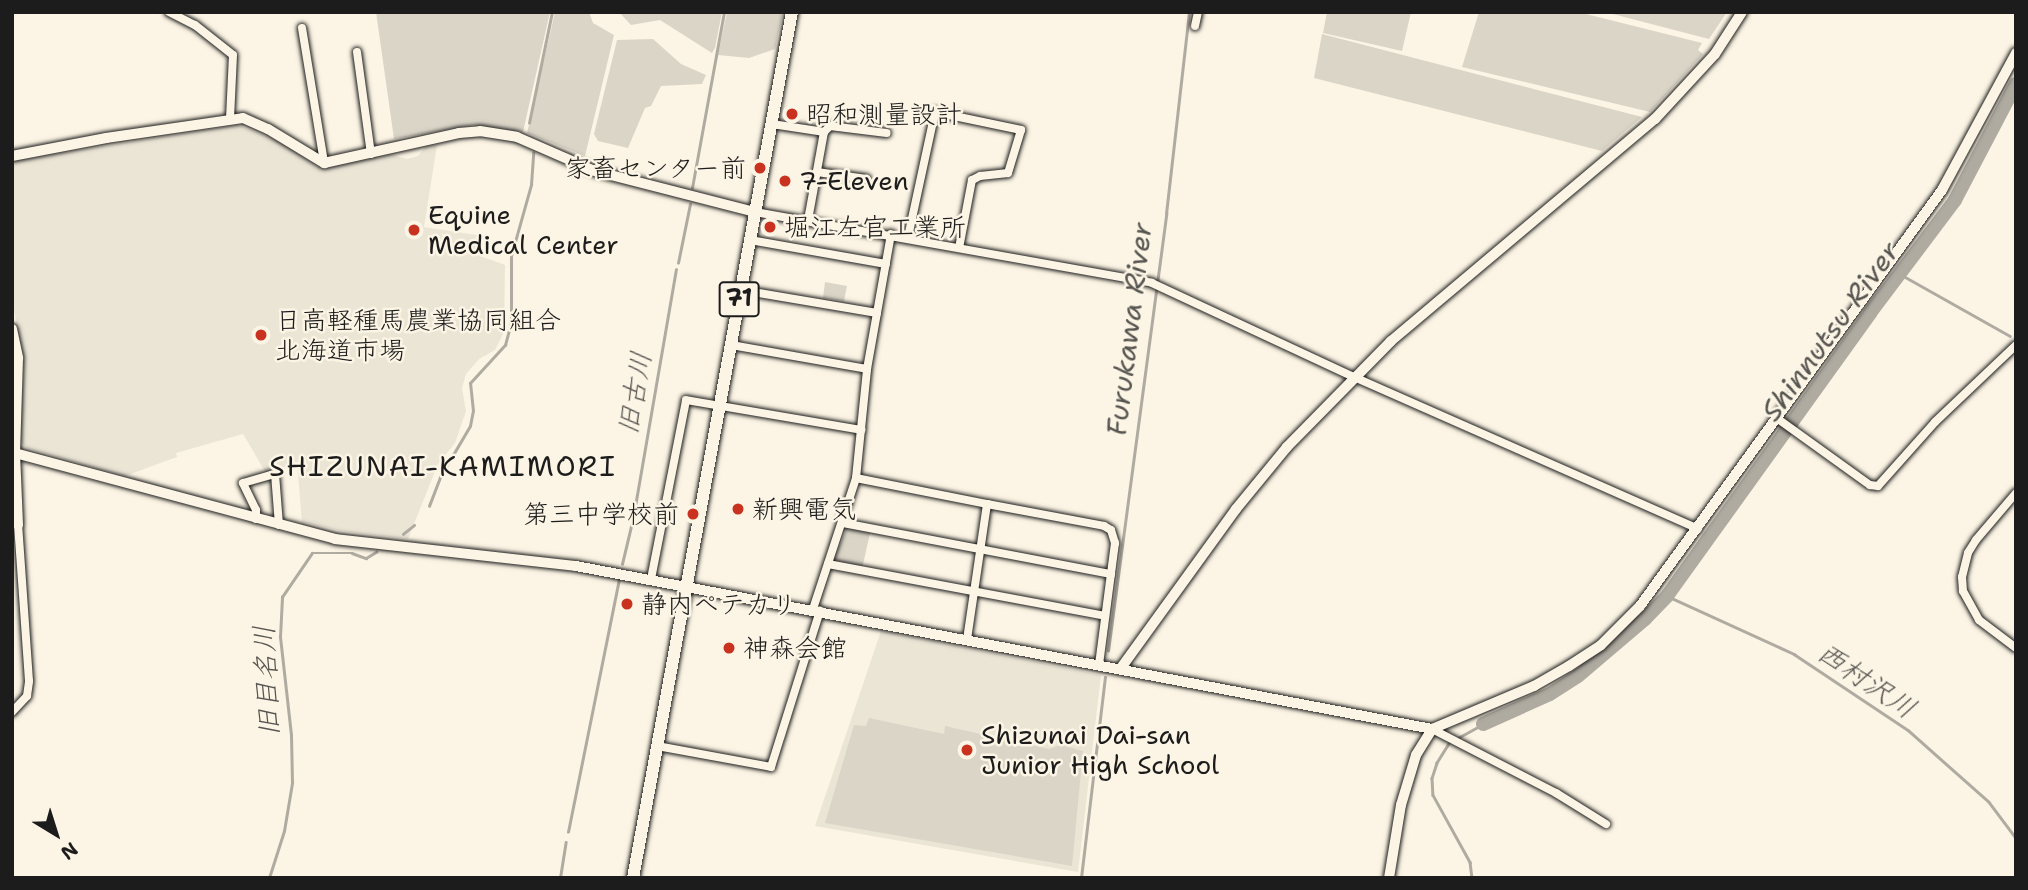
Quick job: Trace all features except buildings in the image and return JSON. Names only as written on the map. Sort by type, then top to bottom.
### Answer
[{"type":"main road","name":"71","points":[[633,878],[792,12]]},
{"type":"street","points":[[169,12],[195,24],[233,55],[230,119]]},
{"type":"street","points":[[1195,26],[1198,12]]},
{"type":"street","points":[[1121,667],[1236,509],[1287,447],[1354,377],[1425,311],[1658,117],[1715,54],[1742,12]]},
{"type":"street","points":[[302,28],[324,163]]},
{"type":"street","points":[[357,52],[371,154]]},
{"type":"street","points":[[1389,878],[1401,805],[1416,755],[1432,729],[1534,686],[1601,645],[1640,606],[1781,421],[1942,190],[2016,52]]},
{"type":"street","points":[[908,237],[935,112],[1021,130],[1008,173],[980,176],[972,180],[959,248]]},
{"type":"street","points":[[12,156],[243,118],[324,163],[459,133],[517,137],[595,171],[755,212],[908,237],[1156,285],[1354,377],[1698,529]]},
{"type":"street","points":[[772,124],[824,132]]},
{"type":"street","points":[[808,220],[824,132],[830,126],[887,133]]},
{"type":"street","points":[[817,172],[867,179]]},
{"type":"street","points":[[657,746],[771,767],[828,564],[856,478],[867,369],[891,234]]},
{"type":"street","points":[[750,240],[886,264]]},
{"type":"street","points":[[741,290],[877,313]]},
{"type":"street","points":[[12,328],[18,358],[15,453],[29,681],[27,696],[12,712]]},
{"type":"street","points":[[731,345],[867,369]]},
{"type":"street","points":[[1781,421],[1870,485],[1878,486],[1935,422],[2016,345]]},
{"type":"street","points":[[651,579],[686,400],[861,430]]},
{"type":"street","points":[[15,453],[335,539],[520,557],[651,579],[1121,667],[1432,729],[1606,824]]},
{"type":"street","points":[[256,519],[256,510],[243,483],[275,474],[279,525]]},
{"type":"street","points":[[856,478],[1104,526],[1114,535],[1100,663]]},
{"type":"street","points":[[2016,493],[1976,540],[1968,553],[1962,577],[1963,591],[1979,620],[2016,648]]},
{"type":"street","points":[[967,639],[987,504]]},
{"type":"street","points":[[843,523],[1111,574]]},
{"type":"street","points":[[828,564],[1105,616]]},
{"type":"shaded area","points":[[376,12],[550,12],[523,132],[473,125],[394,139]]},
{"type":"shaded area","points":[[555,12],[589,12],[593,23],[614,35],[585,156],[527,133]]},
{"type":"shaded area","points":[[619,12],[722,12],[712,53],[660,20],[631,25]]},
{"type":"shaded area","points":[[727,12],[783,12],[775,49],[749,58],[718,55]]},
{"type":"shaded area","points":[[1327,12],[1411,12],[1402,51],[1323,33]]},
{"type":"shaded area","points":[[1479,12],[1578,12],[1702,43],[1698,50],[1703,54],[1650,112],[1462,67]]},
{"type":"shaded area","points":[[1605,12],[1727,12],[1709,39]]},
{"type":"shaded area","points":[[1322,34],[1642,117],[1602,151],[1314,78]]},
{"type":"shaded area","points":[[653,39],[681,64],[706,75],[702,84],[661,86],[651,106],[645,108],[628,148],[598,141],[594,134],[617,40]]},
{"type":"shaded area","name":"日高軽種馬農業協同組合 北海道市場","points":[[237,125],[282,142],[317,167],[389,154],[407,159],[418,156],[426,146],[437,145],[424,227],[483,236],[480,256],[505,265],[504,332],[495,350],[479,359],[466,374],[462,388],[466,411],[455,443],[438,464],[408,539],[342,531],[302,522],[297,463],[266,473],[243,434],[176,453],[177,457],[125,476],[27,448],[20,441],[24,364],[12,299],[12,161]]},
{"type":"shaded area","points":[[825,282],[847,286],[844,301],[823,298]]},
{"type":"shaded area","points":[[847,528],[870,533],[862,569],[835,563],[834,559]]},
{"type":"shaded area","name":"Shizunai Dai-san Junior High School","points":[[881,631],[1101,675],[1078,872],[815,826]]},
{"type":"shaded area","points":[[869,718],[944,734],[945,726],[1049,749],[1061,745],[1083,751],[1072,866],[825,823],[854,725],[866,726]]},
{"type":"waterway","name":"旧目名川","points":[[529,123],[552,12]]},
{"type":"waterway","name":"旧古川","points":[[692,188],[724,12]]},
{"type":"waterway","name":"Furukawa River","points":[[1108,651],[1166,214],[1189,12]]},
{"type":"waterway","name":"Shinnutsu River","points":[[1483,724],[1550,694],[1578,676],[1645,619],[1667,596],[1870,313],[1955,200],[2016,84]]},
{"type":"waterway","name":"旧目名川","points":[[429,506],[440,477],[470,426],[473,411],[470,383],[505,345],[511,322],[511,256],[531,185],[533,153]]},
{"type":"waterway","name":"旧古川","points":[[678,263],[690,204]]},
{"type":"waterway","name":"旧古川","points":[[622,564],[633,518],[676,270]]},
{"type":"waterway","points":[[1900,274],[2010,336]]},
{"type":"waterway","name":"旧目名川","points":[[403,534],[414,525]]},
{"type":"waterway","name":"旧目名川","points":[[269,878],[284,831],[292,783],[291,735],[280,637],[282,597],[312,553],[352,553],[366,558],[376,552]]},
{"type":"waterway","name":"旧古川","points":[[568,832],[619,579]]},
{"type":"waterway","name":"西村沢川","points":[[1667,596],[1794,654],[1908,730],[1989,802],[2016,838]]},
{"type":"waterway","name":"Furukawa River","points":[[1081,878],[1105,677]]},
{"type":"waterway","points":[[1456,739],[1483,724]]},
{"type":"waterway","points":[[1450,742],[1437,763],[1432,778],[1433,795],[1470,862],[1472,878]]},
{"type":"waterway","name":"旧古川","points":[[560,878],[566,842]]},
{"type":"place","name":"昭和測量設計","points":[[792,114]]},
{"type":"place","name":"家畜センター前","points":[[760,168]]},
{"type":"place","name":"7-Eleven","points":[[785,181]]},
{"type":"place","name":"堀江左官工業所","points":[[770,227]]},
{"type":"place","name":"Equine Medical Center","points":[[414,230]]},
{"type":"place","name":"日高軽種馬農業協同組合 北海道市場","points":[[261,335]]},
{"type":"place","name":"新興電気","points":[[738,509]]},
{"type":"place","name":"第三中学校前","points":[[693,514]]},
{"type":"place","name":"静内ぺテカリ","points":[[627,604]]},
{"type":"place","name":"神森会館","points":[[729,648]]},
{"type":"place","name":"Shizunai Dai-san Junior High School","points":[[967,750]]},
{"type":"district","name":"SHIZUNAI-KAMIMORI","points":[[443,466]]}]
